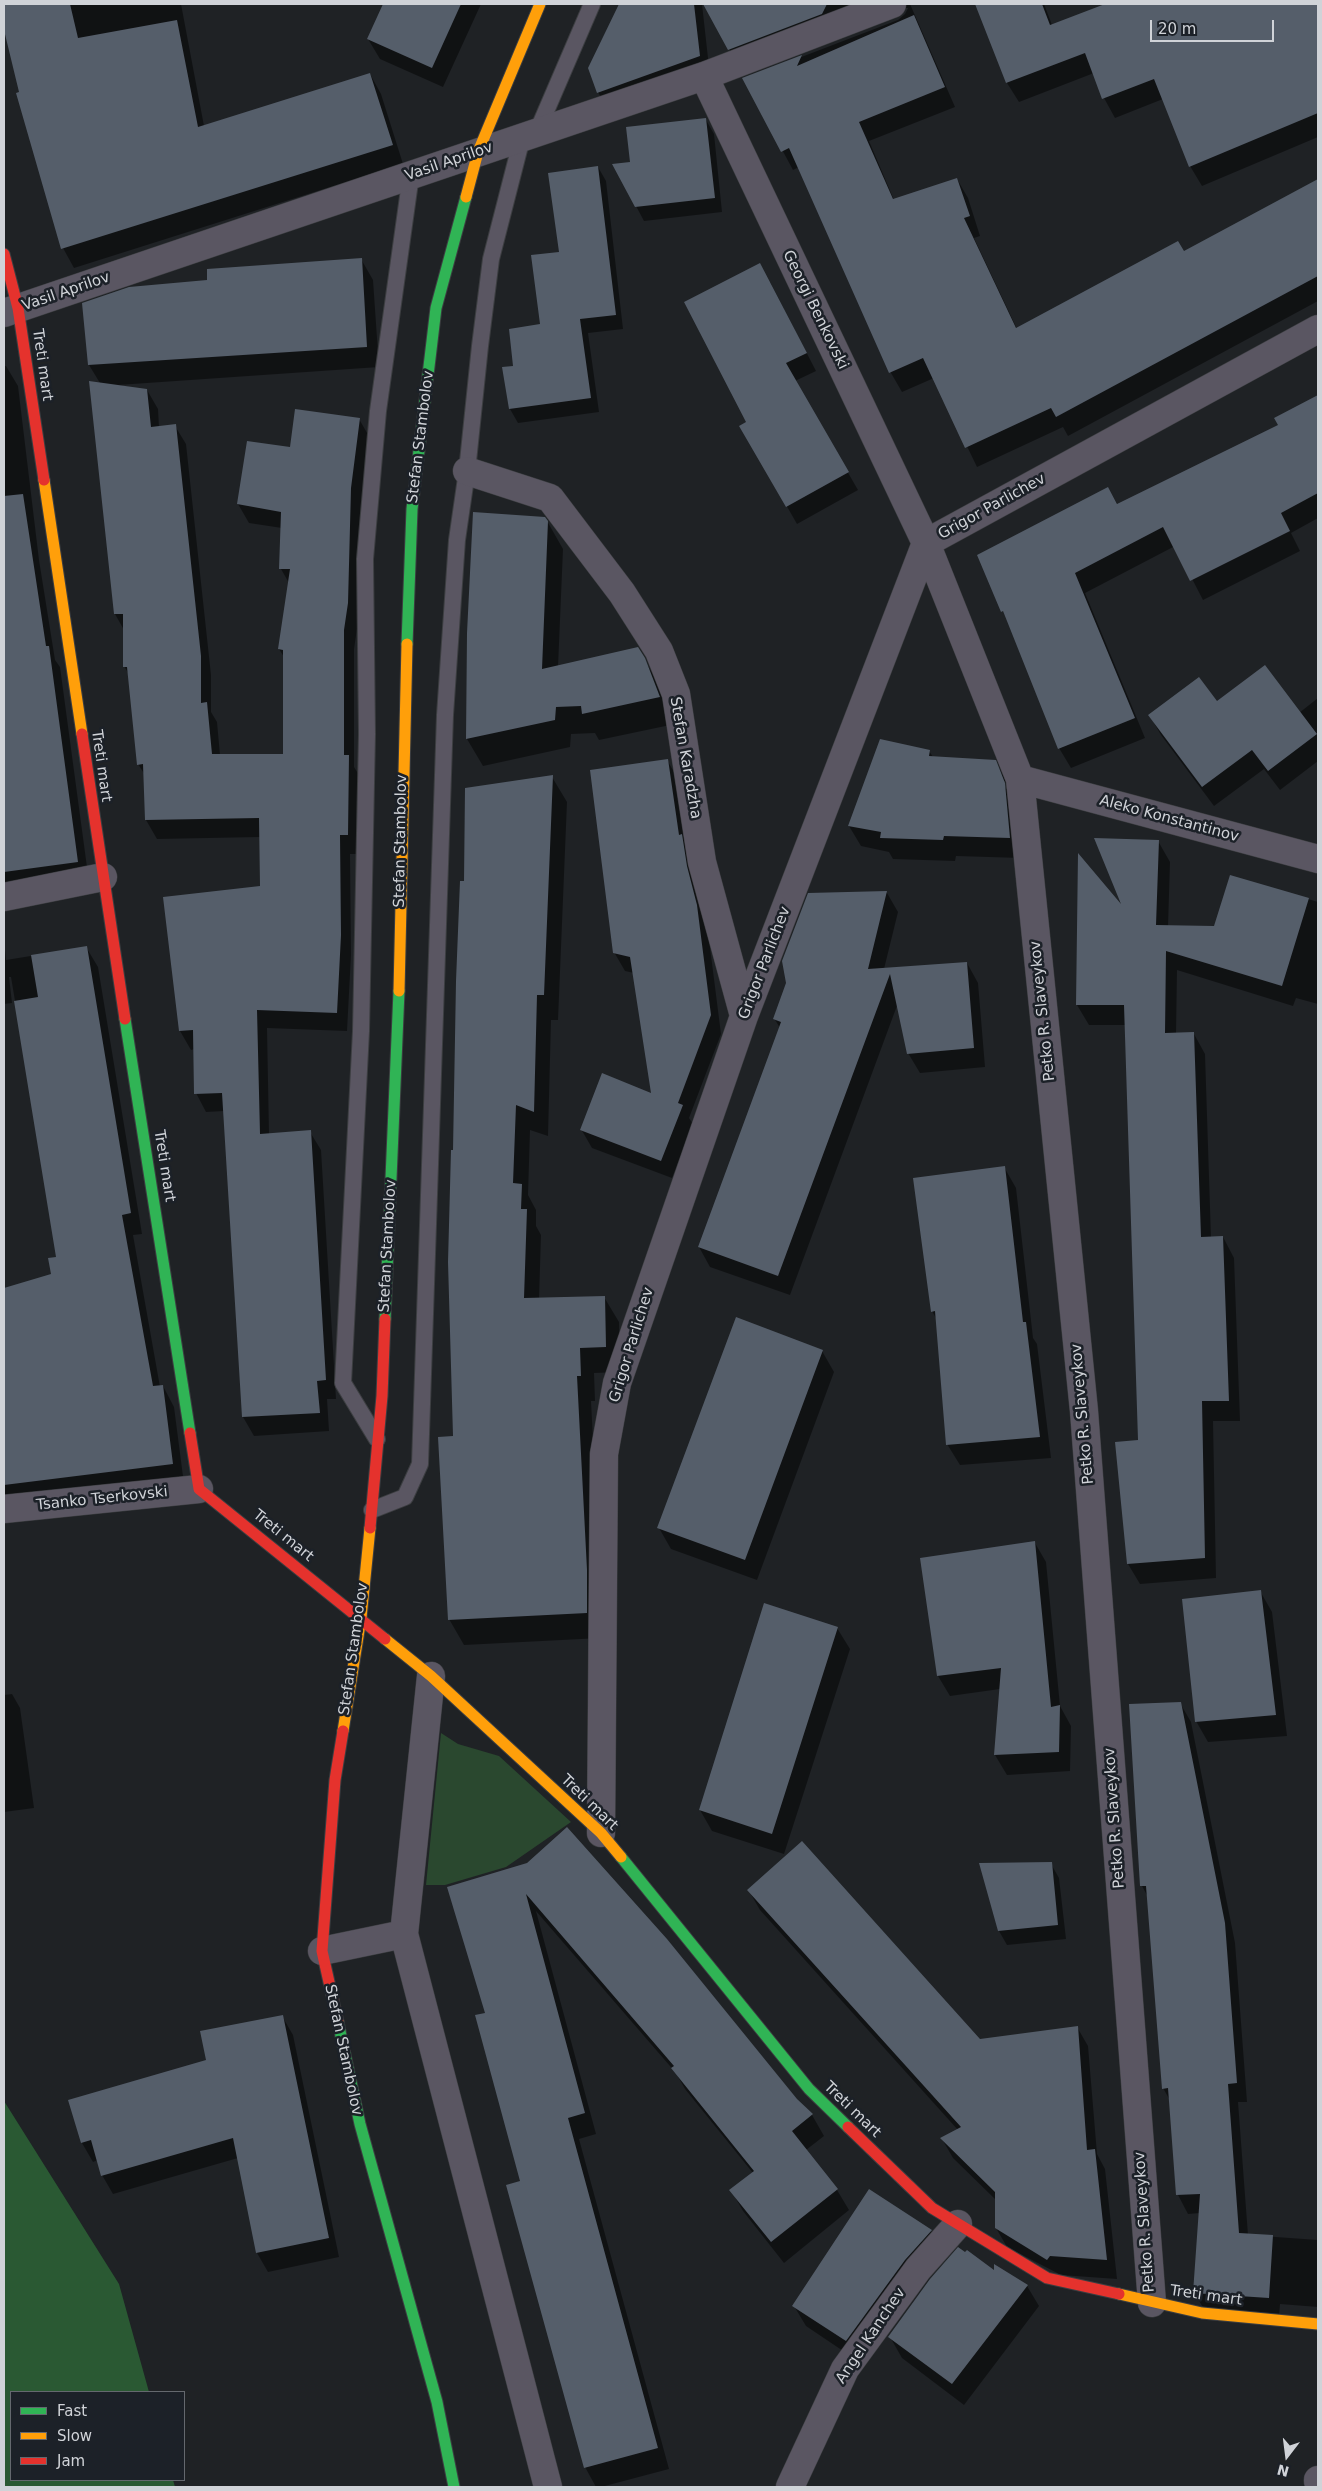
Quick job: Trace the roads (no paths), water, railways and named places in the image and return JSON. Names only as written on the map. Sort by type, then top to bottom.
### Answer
[{"type":"street","name":"Stefan Stambolov","points":[[454,2487],[437,2402],[360,2124],[322,1951],[335,1780],[361,1618],[379,1440],[398,1029],[404,710],[412,510],[436,308],[478,152],[540,4]]},
{"type":"street","name":"Vasil Aprilov","points":[[11,311],[704,76],[892,4]]},
{"type":"street","name":"Georgi Benkovski","points":[[704,76],[926,543]]},
{"type":"street","name":"Treti mart","points":[[4,254],[11,311],[103,877],[199,1489],[431,1676],[601,1833],[809,2089],[932,2208],[1047,2278],[1202,2313],[1318,2324]]},
{"type":"street","name":"Grigor Parlichev","points":[[601,1833],[606,1445],[617,1383],[744,1016],[926,543],[1318,329]]},
{"type":"street","name":"Stefan Karadzha","points":[[467,471],[550,498],[622,593],[659,652],[676,694],[702,862],[744,1016]]},
{"type":"street","name":"Petko R. Slaveykov","points":[[926,543],[1020,779],[1084,1411],[1152,2303]]},
{"type":"street","name":"Aleko Konstantinov","points":[[1020,779],[1318,859]]},
{"type":"street","points":[[4,897],[103,877]]},
{"type":"street","name":"Tsanko Tserkovski","points":[[4,1509],[199,1489]]},
{"type":"street","points":[[431,1676],[404,1934],[548,2487]]},
{"type":"street","points":[[322,1951],[404,1934]]},
{"type":"street","name":"Angel Kanchev","points":[[790,2487],[845,2369],[918,2269],[958,2224]]},
{"type":"lane","points":[[372,1510],[405,1497],[420,1464],[445,715],[457,540],[467,471],[491,259],[530,135],[592,4]]},
{"type":"lane","points":[[379,1440],[343,1383],[361,1031],[367,734],[365,559],[378,410],[411,175]]}]
